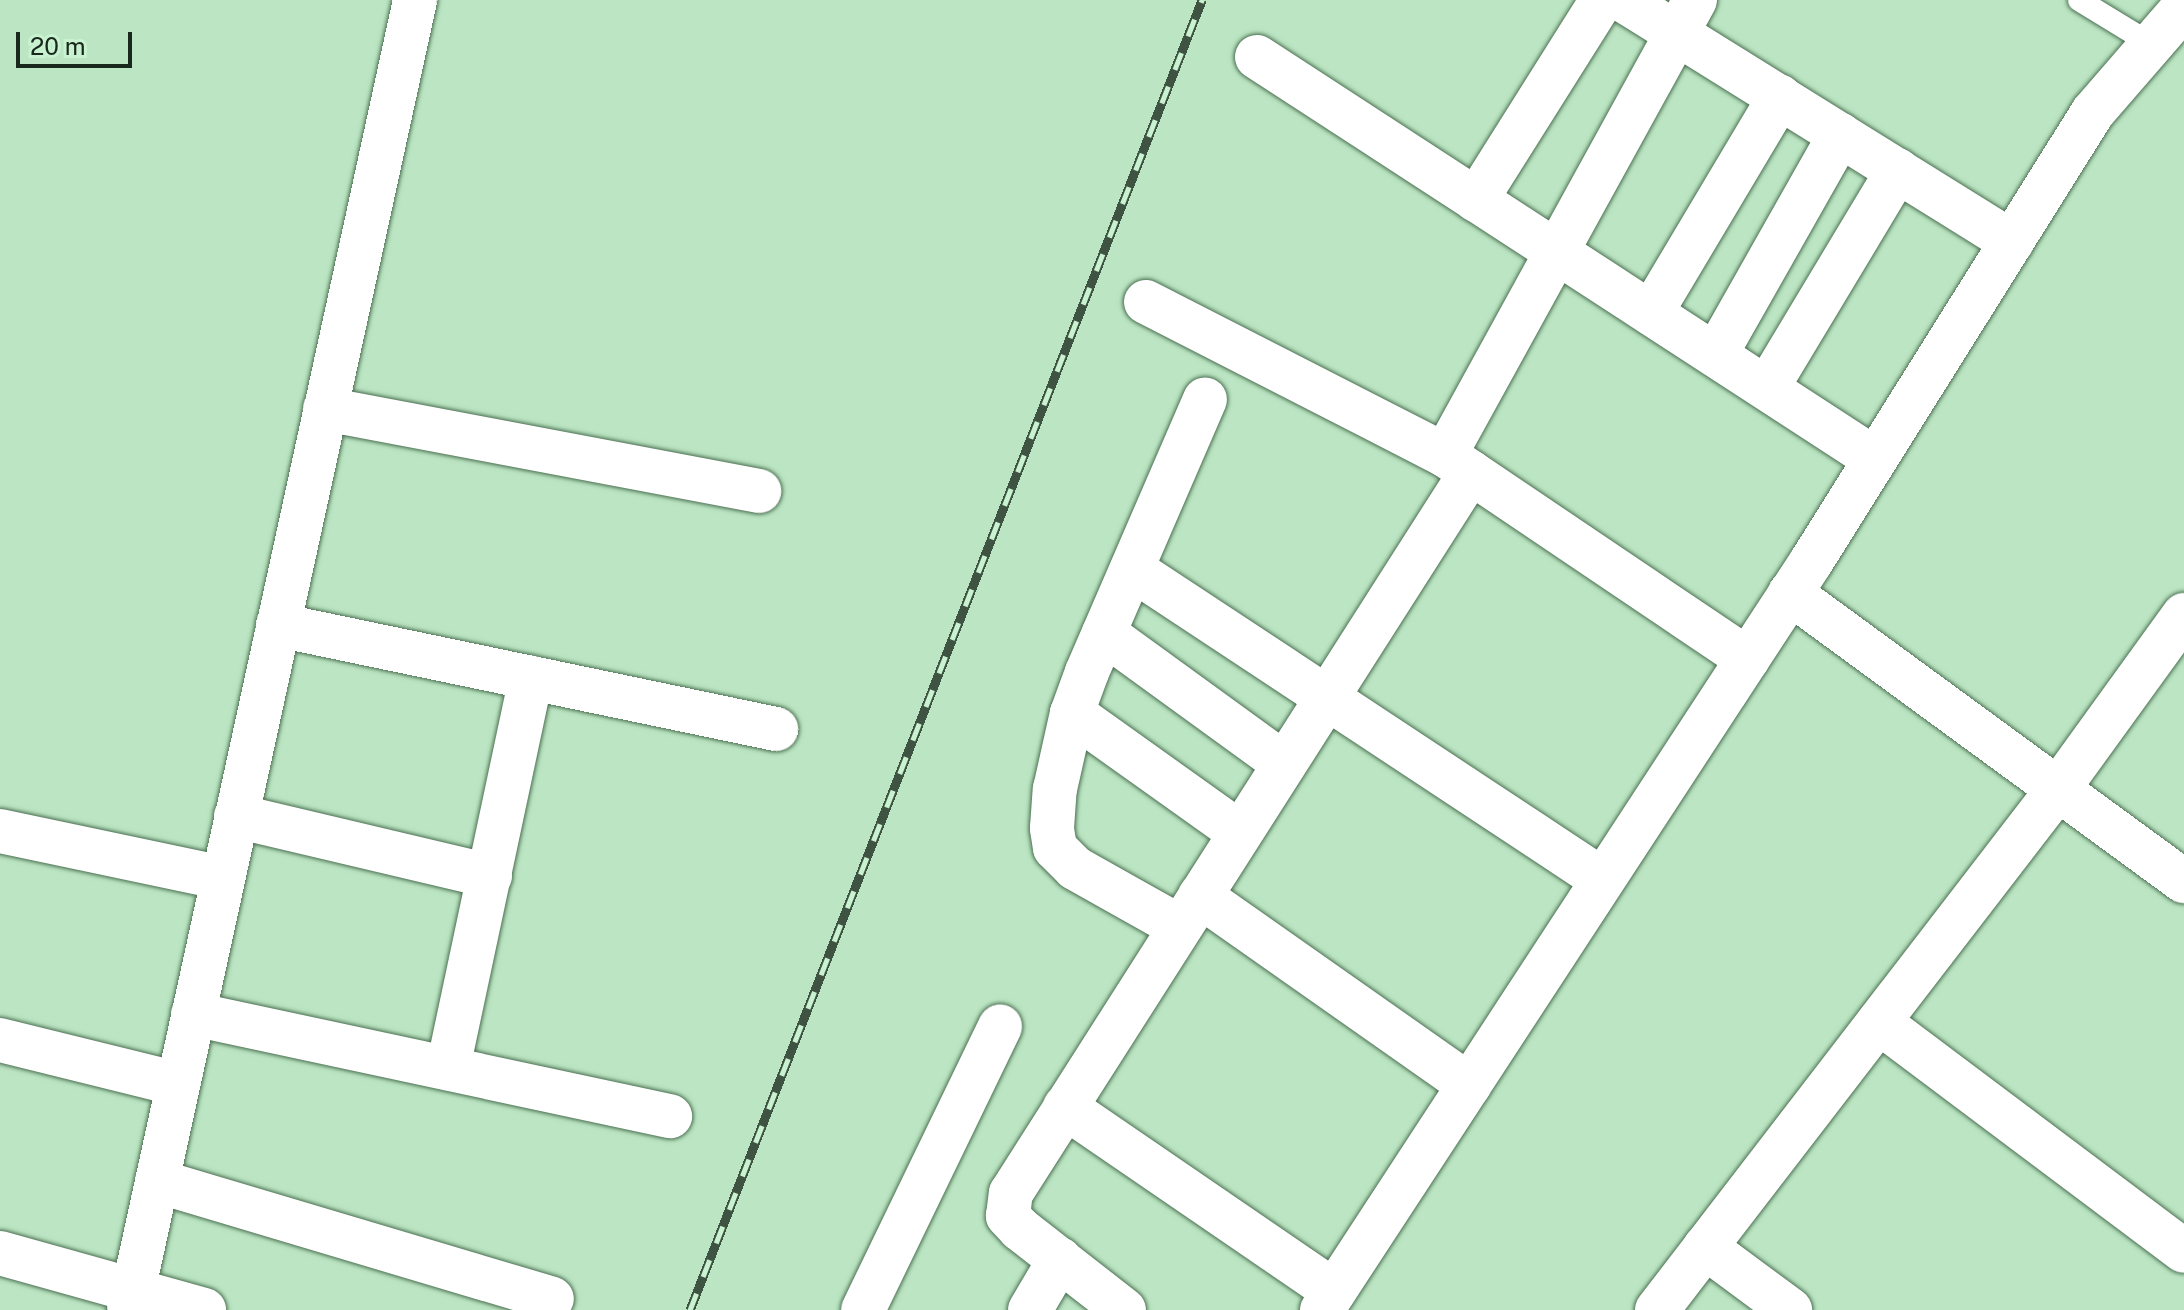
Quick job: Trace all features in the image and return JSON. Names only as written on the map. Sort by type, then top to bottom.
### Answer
[{"type":"street","points":[[131,1300],[415,0]]},
{"type":"street","points":[[1476,200],[1602,0]]},
{"type":"street","points":[[1623,0],[1686,17],[1780,97],[2012,242]]},
{"type":"street","points":[[1065,1107],[1328,1300],[1748,659],[2093,112],[2184,7]]},
{"type":"street","points":[[1124,1310],[1020,1229],[1008,1216],[1007,1205],[1011,1193],[1326,699],[1458,464],[1556,253],[1686,17]]},
{"type":"street","points":[[1257,57],[1875,459]]},
{"type":"street","points":[[1651,313],[1780,97]]},
{"type":"street","points":[[1716,354],[1840,135]]},
{"type":"street","points":[[1767,388],[1898,170]]},
{"type":"street","points":[[1146,302],[1458,464],[1748,659]]},
{"type":"street","points":[[1205,399],[1072,713],[1055,789],[1052,828],[1055,848],[1075,868],[1190,911],[1469,1085]]},
{"type":"street","points":[[325,409],[759,491]]},
{"type":"street","points":[[1132,569],[1603,880]]},
{"type":"street","points":[[1790,593],[2184,881]]},
{"type":"street","points":[[1657,1310],[2058,789],[2184,615]]},
{"type":"street","points":[[278,625],[776,729]]},
{"type":"street","points":[[1104,633],[1284,764]]},
{"type":"street","points":[[448,1068],[531,678]]},
{"type":"street","points":[[1072,713],[1240,833]]},
{"type":"street","points":[[236,816],[490,876]]},
{"type":"street","points":[[0,831],[223,878]]},
{"type":"street","points":[[193,1014],[670,1116]]},
{"type":"street","points":[[1879,1022],[2184,1251]]},
{"type":"street","points":[[863,1310],[1000,1026]]},
{"type":"street","points":[[0,1040],[178,1084]]},
{"type":"street","points":[[157,1181],[552,1299]]},
{"type":"street","points":[[1705,1247],[1790,1310]]},
{"type":"street","points":[[0,1253],[131,1300],[204,1310]]},
{"type":"street","points":[[1030,1310],[1060,1259]]},
{"type":"lane","points":[[2079,0],[2151,44]]},
{"type":"railway","points":[[690,1310],[1202,0]]}]
